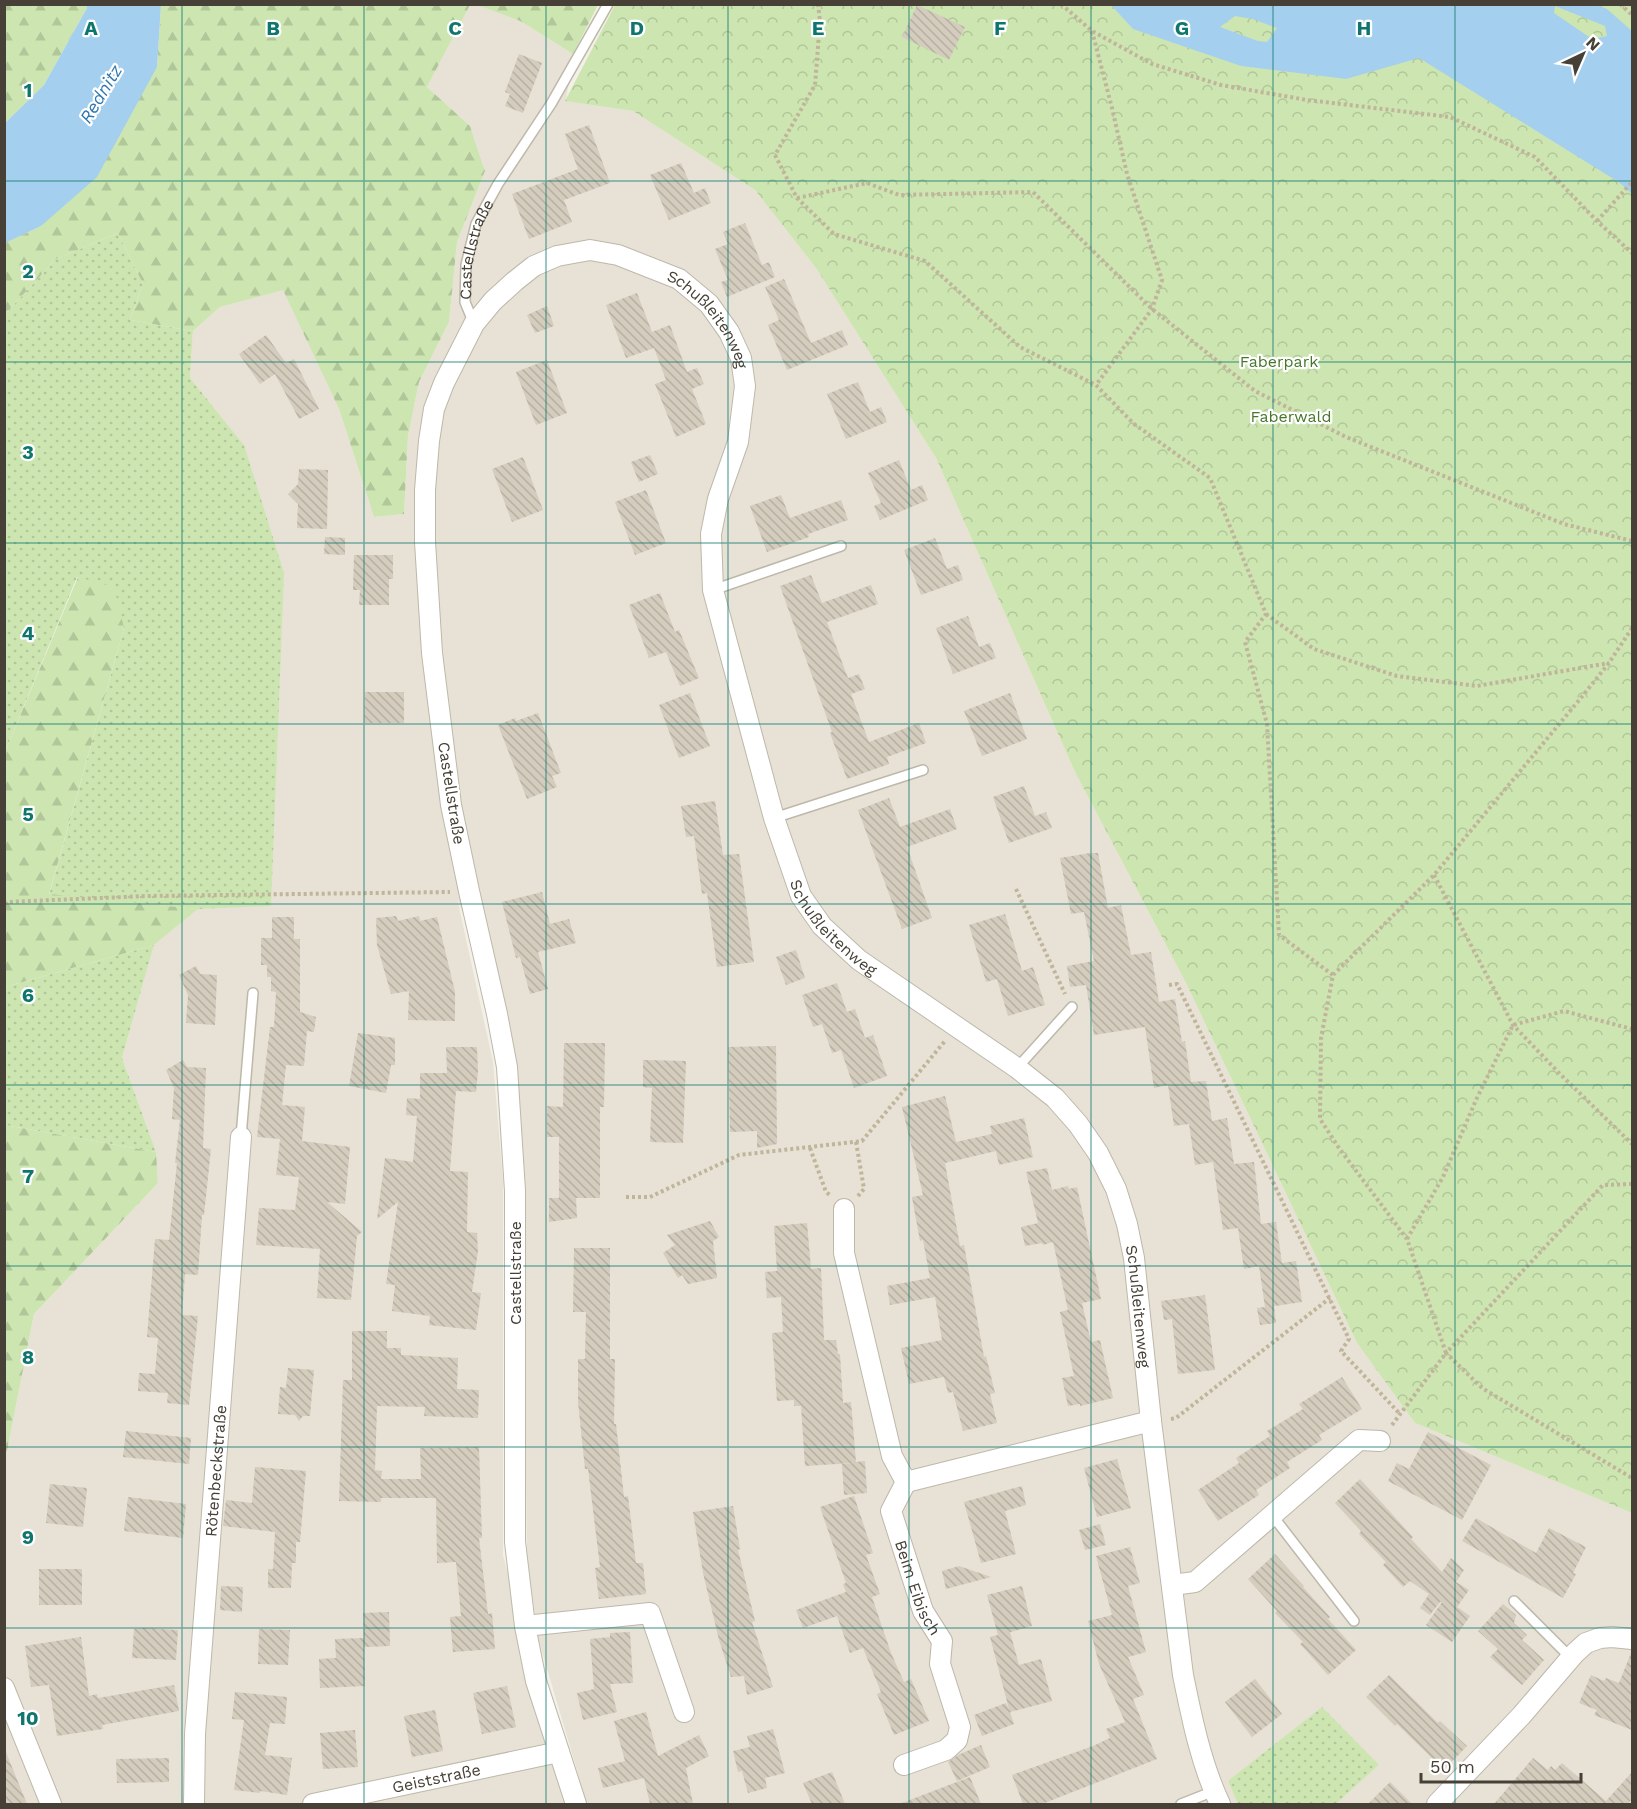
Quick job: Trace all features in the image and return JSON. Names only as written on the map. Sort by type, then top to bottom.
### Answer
[{"type":"street","name":"Schußleitenweg","points":[[474,324],[507,288],[534,266],[557,256],[590,250],[618,255],[679,279],[709,304],[729,332],[741,358],[745,386],[738,442],[718,499],[711,534],[713,590],[774,818],[801,896],[822,926],[859,960],[1017,1068],[1055,1098],[1078,1124],[1098,1153],[1116,1189],[1127,1224],[1134,1258],[1151,1421],[1183,1675],[1190,1711],[1217,1798]]},
{"type":"street","name":"Castellstraße","points":[[474,324],[434,408],[429,441],[425,542],[432,653],[451,805],[507,1067],[515,1191],[514,1542],[525,1626],[536,1681],[576,1804]]},
{"type":"street","name":"Rötenbeckstraße","points":[[194,1804],[195,1734],[241,1137]]},
{"type":"street","points":[[844,1209],[844,1253],[892,1456],[906,1482],[1151,1421]]},
{"type":"street","points":[[1172,1585],[1195,1582],[1359,1440],[1380,1441]]},
{"type":"street","name":"Beim Eibisch","points":[[904,1765],[946,1750],[957,1740],[960,1727],[940,1664],[942,1641],[923,1611],[891,1511],[906,1482]]},
{"type":"street","points":[[525,1626],[650,1613],[684,1712]]},
{"type":"street","points":[[1437,1804],[1521,1716],[1570,1658],[1586,1643],[1600,1638],[1632,1639]]},
{"type":"street","points":[[4,1688],[51,1804]]},
{"type":"street","name":"Geiststraße","points":[[313,1804],[559,1752]]},
{"type":"lane","name":"Castellstraße","points":[[474,324],[465,302],[465,283],[466,265],[476,224],[498,184],[551,104],[608,4]]},
{"type":"lane","points":[[713,590],[841,546]]},
{"type":"lane","points":[[774,818],[923,770]]},
{"type":"lane","points":[[241,1137],[253,993]]},
{"type":"lane","points":[[1017,1068],[1072,1007]]},
{"type":"lane","points":[[1272,1515],[1354,1621]]},
{"type":"lane","points":[[1514,1601],[1570,1658]]},
{"type":"lane","name":"Schußleitenweg","points":[[1181,1804],[1217,1798]]},
{"type":"path","points":[[818,4],[820,21],[815,85],[775,155],[797,198],[834,234],[925,261],[1020,347],[1096,385],[1134,424],[1210,478],[1266,614],[1314,649],[1397,676],[1477,686],[1609,663]]},
{"type":"path","points":[[1061,4],[1092,31],[1152,64],[1221,85],[1307,100],[1450,117],[1535,157],[1597,221],[1632,253]]},
{"type":"path","points":[[1620,4],[1632,15]]},
{"type":"path","points":[[1092,31],[1126,174],[1162,280],[1152,309],[1096,385]]},
{"type":"path","points":[[1597,221],[1632,182]]},
{"type":"path","points":[[797,198],[867,183],[899,195],[1033,192],[1152,309],[1255,391],[1346,437],[1564,524],[1632,541]]},
{"type":"path","points":[[1266,614],[1245,642],[1267,724],[1279,935],[1333,975]]},
{"type":"path","points":[[1632,628],[1609,663],[1434,875],[1333,975],[1321,1038],[1320,1119],[1407,1239],[1446,1353],[1482,1388],[1632,1478]]},
{"type":"path","points":[[1434,875],[1513,1024],[1560,1074],[1632,1143]]},
{"type":"path","points":[[1016,889],[1072,1007]]},
{"type":"path","points":[[4,903],[147,896],[469,891]]},
{"type":"path","points":[[1169,985],[1178,984],[1330,1298],[1349,1339],[1341,1351],[1400,1414]]},
{"type":"path","points":[[1407,1239],[1443,1177],[1476,1100],[1513,1024],[1564,1011],[1632,1029]]},
{"type":"path","points":[[626,1197],[650,1197],[739,1155],[862,1141],[957,1027]]},
{"type":"path","points":[[810,1148],[826,1192],[844,1209],[864,1189],[856,1142]]},
{"type":"path","points":[[1380,1441],[1446,1353],[1603,1185],[1632,1184]]},
{"type":"path","points":[[1151,1421],[1176,1418],[1330,1298]]},
{"type":"shaded area","points":[[470,5],[477,5],[520,21],[573,54],[566,101],[633,111],[755,190],[816,268],[936,458],[1075,772],[1185,981],[1357,1343],[1415,1423],[1632,1513],[1632,1804],[1336,1804],[1379,1765],[1228,1780],[1238,1804],[587,1804],[538,1638],[527,1557],[522,1169],[513,1050],[457,898],[493,1062],[503,1181],[503,1555],[568,1804],[5,1804],[5,1461],[34,1314],[158,1183],[156,1152],[122,1058],[154,945],[198,909],[271,905],[244,445],[190,378],[193,331],[220,307],[283,289],[339,409],[374,517],[404,514],[408,436],[419,382],[449,322],[457,242],[485,171],[470,126],[427,87]]},
{"type":"green space","points":[[598,4],[573,54],[520,21],[477,5]]},
{"type":"green space","points":[[5,5],[86,5],[87,8],[44,85],[5,123]]},
{"type":"green space","points":[[161,5],[470,5],[427,87],[470,126],[485,171],[457,242],[449,322],[419,382],[408,436],[404,514],[374,517],[339,409],[283,290],[220,307],[193,331],[130,320],[143,284],[118,233],[56,259],[5,314],[4,243],[41,226],[157,67]]},
{"type":"green space","name":"Faberpark","points":[[615,5],[1632,5],[1632,1513],[1415,1423],[1357,1343],[1185,981],[1075,772],[936,458],[816,268],[755,190],[633,111],[565,101]]},
{"type":"green space","points":[[118,233],[143,284],[130,320],[193,331],[190,378],[244,445],[284,573],[271,906],[198,909],[49,895],[124,628],[77,577],[5,752],[5,314],[56,259]]},
{"type":"green space","points":[[78,577],[114,587],[124,628],[49,894],[198,909],[154,945],[5,987],[5,752]]},
{"type":"green space","points":[[154,945],[122,1058],[156,1152],[5,1125],[5,987]]},
{"type":"green space","points":[[5,1125],[156,1152],[158,1183],[34,1314],[5,1461]]},
{"type":"green space","points":[[1322,1707],[1379,1765],[1336,1804],[1238,1804],[1228,1781]]},
{"type":"water","name":"Rednitz","points":[[86,5],[161,5],[157,67],[97,177],[41,226],[5,243],[5,123],[44,85],[87,8]]},
{"type":"water","points":[[1111,5],[1597,5],[1607,9],[1632,31],[1632,194],[1620,183],[1419,58],[1346,79],[1241,66],[1133,29]],"holes":[[[1555,6],[1605,26],[1607,36],[1592,39],[1554,13]],[[1235,16],[1253,19],[1277,28],[1267,42],[1220,27]]]},
{"type":"building","points":[[917,5],[965,27],[949,60],[902,37]]},
{"type":"building","points":[[519,54],[542,63],[523,113],[505,106],[510,94],[505,92]]},
{"type":"building","points":[[589,125],[610,183],[564,200],[572,222],[529,239],[512,194],[578,169],[565,134]]},
{"type":"building","points":[[681,163],[694,193],[705,188],[711,203],[669,220],[650,175]]},
{"type":"building","points":[[745,223],[762,265],[769,262],[775,277],[727,297],[721,282],[728,280],[715,249],[728,244],[723,232]]},
{"type":"building","points":[[784,279],[811,343],[842,330],[848,345],[787,370],[768,325],[779,320],[765,287]]},
{"type":"building","points":[[637,293],[652,332],[670,325],[687,372],[697,368],[704,384],[692,389],[706,424],[676,437],[655,384],[666,380],[654,348],[626,358],[606,305]]},
{"type":"building","points":[[547,306],[554,326],[535,333],[527,315]]},
{"type":"building","points":[[266,335],[286,363],[294,359],[319,409],[299,419],[275,374],[260,384],[239,354]]},
{"type":"building","points":[[547,360],[567,413],[536,425],[516,372]]},
{"type":"building","points":[[858,382],[870,412],[881,407],[887,422],[846,439],[827,394]]},
{"type":"building","points":[[650,455],[658,474],[639,482],[631,462]]},
{"type":"building","points":[[523,457],[543,510],[512,522],[492,469]]},
{"type":"building","points":[[899,460],[911,490],[922,485],[928,500],[880,520],[874,506],[881,503],[868,473]]},
{"type":"building","points":[[299,469],[328,470],[327,529],[297,528],[298,504],[288,494],[298,484]]},
{"type":"building","points":[[646,490],[666,543],[635,555],[615,502]]},
{"type":"building","points":[[781,495],[790,518],[841,500],[848,520],[767,552],[750,506]]},
{"type":"building","points":[[325,537],[345,538],[345,555],[324,554]]},
{"type":"building","points":[[935,538],[947,569],[958,565],[963,580],[921,595],[904,550]]},
{"type":"building","points":[[354,555],[393,555],[393,579],[389,579],[389,605],[359,605],[360,590],[353,590]]},
{"type":"building","points":[[811,575],[822,603],[871,585],[878,604],[827,622],[848,678],[859,674],[865,689],[851,694],[869,742],[919,723],[926,743],[887,757],[889,764],[847,779],[780,586]]},
{"type":"building","points":[[660,593],[675,632],[679,630],[699,678],[680,686],[666,652],[649,658],[629,605]]},
{"type":"building","points":[[968,616],[979,647],[990,643],[996,658],[953,674],[936,628]]},
{"type":"building","points":[[365,692],[404,692],[404,723],[364,723]]},
{"type":"building","points":[[690,693],[710,746],[679,758],[659,705]]},
{"type":"building","points":[[1010,693],[1027,739],[982,756],[964,711]]},
{"type":"building","points":[[538,713],[561,773],[552,776],[557,787],[527,799],[498,725],[515,718],[516,721]]},
{"type":"building","points":[[1024,786],[1035,816],[1046,812],[1052,828],[1009,843],[993,797]]},
{"type":"building","points":[[889,798],[900,827],[950,809],[957,829],[907,847],[932,918],[902,929],[858,810]]},
{"type":"building","points":[[715,801],[723,855],[739,854],[754,962],[717,967],[707,893],[702,894],[694,836],[686,837],[681,806]]},
{"type":"building","points":[[1098,853],[1108,908],[1121,905],[1131,955],[1151,952],[1159,1002],[1175,999],[1182,1042],[1185,1041],[1191,1082],[1206,1081],[1212,1121],[1227,1118],[1234,1164],[1254,1162],[1261,1224],[1276,1222],[1282,1263],[1296,1261],[1302,1302],[1274,1306],[1276,1323],[1260,1325],[1257,1308],[1265,1307],[1259,1266],[1244,1269],[1238,1228],[1223,1230],[1213,1162],[1195,1165],[1189,1124],[1174,1126],[1168,1085],[1154,1088],[1145,1027],[1094,1035],[1086,985],[1070,987],[1067,966],[1094,961],[1084,912],[1071,914],[1060,858]]},
{"type":"building","points":[[542,892],[550,924],[569,919],[576,943],[538,952],[548,989],[530,994],[520,957],[516,958],[502,902]]},
{"type":"building","points":[[1005,914],[1022,971],[1033,967],[1045,1005],[1008,1016],[997,979],[986,982],[969,925]]},
{"type":"building","points":[[396,916],[398,921],[419,916],[420,921],[437,917],[455,992],[455,1021],[408,1020],[409,991],[391,994],[377,945],[376,918]]},
{"type":"building","points":[[272,917],[294,917],[294,939],[300,939],[300,1012],[316,1017],[314,1032],[307,1031],[304,1066],[286,1065],[282,1105],[305,1107],[302,1141],[350,1147],[345,1204],[327,1202],[362,1232],[357,1236],[351,1300],[317,1298],[320,1249],[256,1245],[259,1208],[295,1210],[299,1177],[276,1175],[280,1139],[257,1137],[270,1027],[274,1027],[276,992],[271,991],[271,977],[267,977],[267,965],[261,965],[261,938],[272,938]]},
{"type":"building","points":[[796,950],[805,978],[786,985],[776,957]]},
{"type":"building","points":[[196,966],[200,974],[217,975],[215,1025],[186,1023],[188,995],[179,975]]},
{"type":"building","points":[[837,983],[847,1012],[855,1009],[865,1038],[873,1035],[887,1076],[854,1088],[841,1050],[832,1053],[822,1024],[813,1027],[802,995]]},
{"type":"building","points":[[358,1033],[395,1038],[395,1065],[391,1065],[386,1093],[349,1086]]},
{"type":"building","points":[[564,1043],[605,1043],[604,1107],[600,1107],[600,1198],[576,1198],[577,1218],[549,1222],[549,1198],[559,1198],[559,1137],[547,1137],[547,1106],[563,1107]]},
{"type":"building","points":[[776,1046],[777,1144],[757,1148],[757,1131],[730,1132],[728,1047]]},
{"type":"building","points":[[446,1047],[477,1047],[476,1092],[456,1091],[450,1171],[468,1172],[467,1232],[477,1233],[478,1251],[472,1292],[481,1293],[476,1330],[429,1325],[430,1316],[392,1311],[395,1285],[386,1284],[398,1202],[377,1219],[385,1158],[413,1162],[417,1116],[406,1115],[407,1098],[420,1099],[420,1073],[447,1073]]},
{"type":"building","points":[[183,1060],[187,1067],[206,1068],[203,1148],[211,1149],[204,1215],[202,1215],[198,1275],[185,1274],[182,1315],[198,1316],[189,1405],[167,1403],[168,1393],[138,1391],[139,1373],[155,1374],[158,1338],[147,1337],[155,1239],[169,1240],[177,1163],[175,1163],[180,1120],[172,1119],[174,1088],[166,1070]]},
{"type":"building","points":[[643,1060],[686,1061],[683,1143],[650,1142],[652,1088],[643,1087]]},
{"type":"building","points":[[945,1096],[956,1142],[992,1134],[990,1126],[1024,1118],[1033,1157],[999,1165],[996,1151],[945,1163],[960,1246],[964,1245],[984,1357],[986,1356],[995,1393],[990,1394],[997,1423],[963,1431],[953,1392],[948,1393],[944,1377],[909,1384],[901,1348],[942,1340],[935,1297],[890,1305],[887,1286],[930,1278],[912,1197],[923,1195],[902,1107]]},
{"type":"building","points":[[1047,1168],[1052,1190],[1068,1186],[1069,1189],[1077,1187],[1101,1299],[1082,1303],[1091,1342],[1100,1340],[1113,1398],[1080,1406],[1080,1404],[1068,1406],[1062,1378],[1074,1376],[1060,1312],[1068,1310],[1053,1242],[1025,1246],[1021,1227],[1038,1223],[1026,1172]]},
{"type":"building","points":[[710,1221],[719,1237],[713,1241],[717,1278],[688,1284],[682,1275],[678,1278],[663,1253],[675,1245],[667,1235]]},
{"type":"building","points":[[807,1223],[811,1269],[821,1268],[824,1340],[836,1340],[838,1354],[840,1354],[843,1403],[851,1402],[856,1462],[865,1461],[867,1493],[844,1495],[842,1464],[853,1463],[805,1466],[801,1406],[794,1406],[794,1400],[777,1401],[772,1333],[783,1332],[781,1297],[767,1298],[765,1272],[777,1271],[774,1226]]},
{"type":"building","points":[[574,1248],[610,1248],[610,1359],[615,1359],[614,1424],[616,1424],[624,1497],[628,1496],[636,1563],[643,1563],[646,1594],[599,1599],[595,1568],[600,1567],[588,1469],[585,1469],[578,1402],[578,1359],[585,1359],[586,1312],[573,1312]]},
{"type":"building","points":[[1205,1295],[1215,1370],[1178,1374],[1172,1319],[1164,1320],[1161,1301]]},
{"type":"building","points":[[352,1331],[387,1331],[387,1348],[401,1348],[401,1355],[458,1358],[457,1389],[479,1390],[478,1418],[424,1416],[425,1407],[377,1406],[375,1470],[382,1471],[381,1479],[421,1479],[420,1448],[479,1447],[482,1538],[479,1538],[488,1614],[492,1613],[495,1649],[453,1652],[450,1617],[461,1616],[456,1562],[437,1563],[436,1498],[381,1498],[381,1502],[339,1501],[343,1380],[352,1380]]},
{"type":"building","points":[[288,1368],[314,1370],[310,1416],[303,1416],[299,1421],[295,1415],[278,1414],[280,1387],[286,1388]]},
{"type":"building","points":[[1342,1377],[1362,1409],[1319,1435],[1322,1440],[1287,1462],[1290,1468],[1256,1490],[1259,1495],[1218,1521],[1198,1490],[1239,1463],[1236,1458],[1270,1436],[1267,1431],[1303,1409],[1299,1404]]},
{"type":"building","points":[[126,1431],[191,1438],[189,1464],[123,1457]]},
{"type":"building","points":[[1428,1432],[1491,1465],[1462,1520],[1388,1481],[1397,1463],[1409,1469]]},
{"type":"building","points":[[1117,1459],[1131,1508],[1097,1517],[1084,1468]]},
{"type":"building","points":[[255,1467],[306,1471],[300,1542],[296,1542],[296,1563],[292,1563],[291,1588],[268,1588],[268,1569],[273,1569],[275,1532],[223,1526],[226,1500],[252,1503]]},
{"type":"building","points":[[1360,1479],[1442,1572],[1451,1558],[1464,1570],[1456,1582],[1469,1590],[1457,1607],[1470,1616],[1452,1642],[1426,1625],[1442,1602],[1430,1615],[1420,1608],[1429,1594],[1410,1581],[1403,1587],[1383,1565],[1386,1562],[1359,1534],[1361,1531],[1335,1503]]},
{"type":"building","points":[[50,1484],[87,1488],[83,1527],[46,1523]]},
{"type":"building","points":[[1022,1486],[1026,1505],[1005,1511],[1016,1554],[981,1563],[964,1502]]},
{"type":"building","points":[[854,1496],[873,1553],[866,1555],[880,1594],[872,1597],[891,1653],[904,1682],[911,1679],[929,1721],[894,1735],[877,1694],[881,1692],[863,1648],[850,1653],[837,1616],[803,1628],[796,1610],[846,1592],[843,1584],[846,1583],[820,1507]]},
{"type":"building","points":[[128,1497],[186,1504],[183,1538],[124,1531]]},
{"type":"building","points":[[733,1506],[740,1549],[738,1550],[755,1621],[752,1622],[773,1687],[747,1695],[744,1676],[731,1677],[719,1640],[703,1573],[693,1512]]},
{"type":"building","points":[[1476,1518],[1536,1553],[1549,1528],[1586,1547],[1573,1573],[1576,1574],[1563,1598],[1462,1541]]},
{"type":"building","points":[[1100,1524],[1106,1545],[1085,1550],[1079,1530]]},
{"type":"building","points":[[1130,1547],[1140,1583],[1128,1586],[1146,1652],[1128,1657],[1144,1695],[1133,1699],[1157,1759],[1042,1804],[1023,1804],[1012,1775],[1093,1746],[1110,1738],[1106,1729],[1125,1722],[1099,1664],[1088,1621],[1112,1615],[1096,1556]]},
{"type":"building","points":[[1275,1554],[1356,1650],[1328,1675],[1300,1644],[1303,1642],[1275,1613],[1277,1611],[1248,1579]]},
{"type":"building","points":[[959,1566],[991,1577],[946,1589],[942,1571]]},
{"type":"building","points":[[39,1569],[82,1569],[82,1605],[39,1605]]},
{"type":"building","points":[[221,1586],[243,1587],[242,1612],[220,1610]]},
{"type":"building","points":[[1022,1586],[1032,1626],[1010,1632],[1019,1665],[1041,1659],[1052,1701],[1010,1712],[1014,1724],[982,1736],[974,1715],[1006,1703],[1009,1709],[990,1637],[998,1635],[987,1595]]},
{"type":"building","points":[[1503,1604],[1516,1615],[1514,1623],[1527,1635],[1522,1640],[1544,1660],[1522,1685],[1490,1657],[1498,1649],[1478,1631]]},
{"type":"building","points":[[389,1612],[390,1646],[364,1647],[365,1686],[320,1688],[319,1659],[336,1658],[335,1639],[364,1638],[363,1613]]},
{"type":"building","points":[[134,1629],[178,1630],[176,1660],[132,1658]]},
{"type":"building","points":[[259,1629],[290,1630],[288,1665],[258,1664]]},
{"type":"building","points":[[630,1632],[633,1683],[610,1684],[617,1712],[583,1720],[577,1693],[594,1689],[590,1639],[610,1637],[610,1633]]},
{"type":"building","points":[[81,1637],[89,1696],[97,1694],[98,1698],[174,1685],[179,1711],[102,1725],[103,1729],[57,1736],[49,1685],[31,1687],[25,1646]]},
{"type":"building","points":[[1631,1653],[1632,1730],[1594,1715],[1597,1710],[1579,1703],[1591,1675],[1604,1681],[1606,1678],[1619,1683]]},
{"type":"building","points":[[1389,1675],[1438,1723],[1440,1721],[1467,1746],[1444,1770],[1366,1697]]},
{"type":"building","points":[[1255,1679],[1282,1714],[1252,1737],[1225,1702]]},
{"type":"building","points":[[507,1686],[516,1727],[482,1734],[473,1693]]},
{"type":"building","points":[[235,1692],[287,1697],[285,1724],[270,1723],[265,1755],[292,1758],[287,1795],[234,1790],[244,1720],[232,1719]]},
{"type":"building","points":[[435,1710],[443,1751],[412,1757],[404,1716]]},
{"type":"building","points":[[646,1712],[658,1756],[699,1735],[709,1756],[686,1768],[693,1804],[650,1804],[644,1778],[603,1788],[598,1768],[625,1761],[614,1721]]},
{"type":"building","points":[[773,1729],[785,1773],[765,1778],[767,1788],[748,1793],[742,1771],[738,1772],[733,1751],[750,1747],[747,1736]]},
{"type":"building","points":[[355,1730],[358,1767],[323,1769],[320,1733]]},
{"type":"building","points":[[981,1745],[990,1767],[957,1781],[948,1762]]},
{"type":"building","points":[[5,1750],[27,1804],[4,1804]]},
{"type":"building","points":[[169,1758],[169,1782],[117,1783],[116,1759]]},
{"type":"building","points":[[1533,1758],[1548,1770],[1551,1766],[1555,1770],[1562,1763],[1606,1801],[1632,1772],[1632,1799],[1628,1804],[1494,1804]]},
{"type":"building","points":[[832,1772],[845,1804],[812,1804],[803,1783]]},
{"type":"building","points":[[970,1777],[981,1804],[902,1804],[902,1803]]},
{"type":"building","points":[[1390,1782],[1412,1804],[1368,1804]]},
{"type":"park label","name":"Faberwald","points":[[1291,416]]}]
